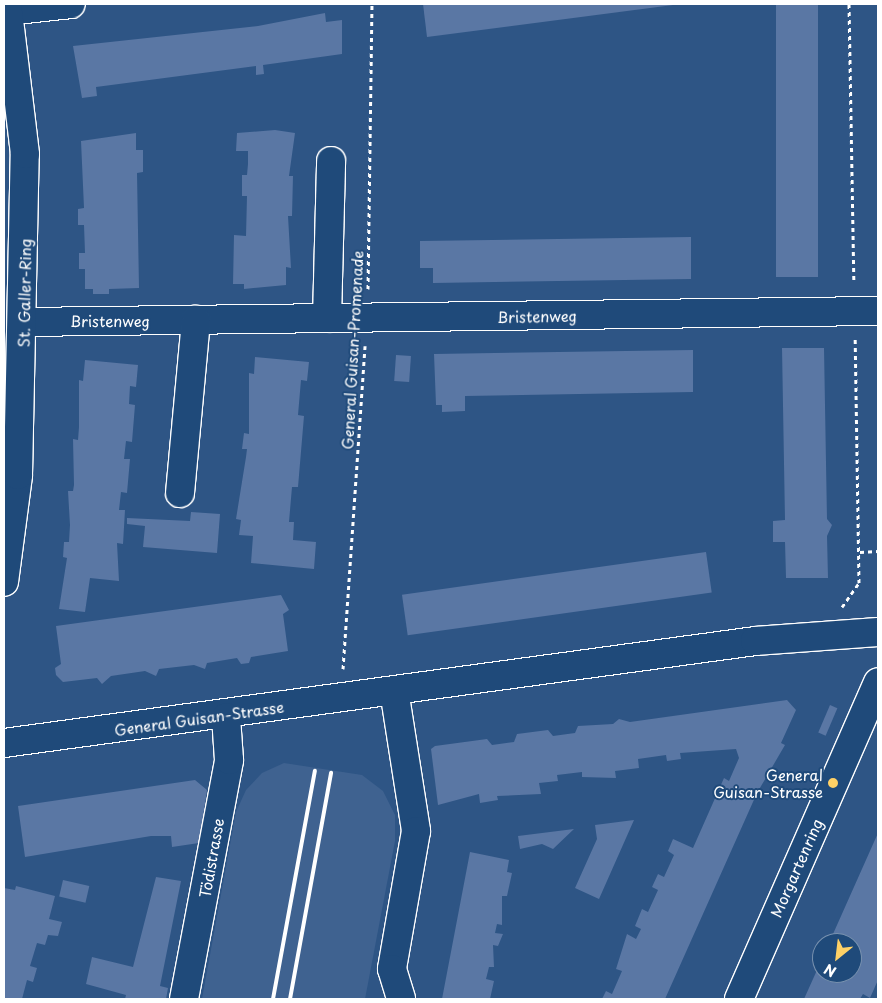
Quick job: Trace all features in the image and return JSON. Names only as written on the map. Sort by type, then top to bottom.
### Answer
[{"type":"street","points":[[8,8],[71,4]]},
{"type":"street","name":"St. Galler-Ring","points":[[4,582],[18,476],[24,322],[25,154],[8,8]]},
{"type":"street","points":[[327,318],[331,161]]},
{"type":"street","name":"Bristenweg","points":[[24,322],[866,311]]},
{"type":"street","points":[[180,493],[196,320]]},
{"type":"street","name":"General Guisan-Strasse","points":[[4,743],[226,716],[341,697],[755,641],[878,632]]},
{"type":"street","name":"Morgartenring","points":[[739,999],[878,682]]},
{"type":"street","points":[[394,690],[416,831],[392,969],[401,999]]},
{"type":"street","name":"Tödistrasse","points":[[184,999],[229,760],[226,716]]},
{"type":"path","name":"General Guisan-Promenade","points":[[341,697],[367,318],[372,4]]},
{"type":"path","points":[[849,4],[866,311],[860,552],[878,550]]},
{"type":"shaded area","points":[[284,763],[362,775],[383,791],[395,815],[395,841],[365,999],[202,999],[236,812],[246,790],[262,773]]},
{"type":"building","points":[[423,4],[673,4],[673,5],[427,37]]},
{"type":"building","points":[[776,4],[818,4],[818,277],[776,277]]},
{"type":"building","points":[[325,13],[326,22],[342,20],[342,54],[263,65],[264,74],[256,75],[256,66],[96,87],[97,96],[82,98],[73,46],[258,26]]},
{"type":"building","points":[[275,130],[295,133],[289,176],[293,176],[292,216],[288,216],[291,268],[286,267],[286,285],[244,289],[244,284],[233,284],[234,235],[246,236],[247,196],[242,196],[242,175],[247,175],[248,164],[248,151],[236,151],[237,133]]},
{"type":"building","points":[[136,133],[136,150],[143,150],[143,172],[137,173],[139,288],[109,289],[109,294],[93,294],[93,289],[85,289],[85,269],[79,269],[79,253],[85,253],[84,225],[78,225],[78,209],[84,208],[81,141]]},
{"type":"building","points":[[691,237],[691,279],[433,283],[433,268],[420,268],[420,241]]},
{"type":"building","points":[[782,348],[824,348],[827,519],[832,525],[827,536],[828,578],[786,578],[785,542],[773,542],[773,521],[785,520]]},
{"type":"building","points":[[693,350],[693,392],[465,396],[465,411],[442,412],[442,405],[436,405],[434,354]]},
{"type":"building","points":[[396,355],[411,356],[409,382],[394,381]]},
{"type":"building","points":[[255,357],[309,362],[307,381],[301,380],[298,415],[304,416],[298,487],[292,487],[289,522],[294,522],[293,540],[316,542],[314,569],[251,563],[253,536],[239,535],[241,520],[236,519],[247,449],[242,449],[244,433],[249,434],[249,373],[254,374]]},
{"type":"building","points":[[85,360],[138,365],[136,387],[130,386],[129,404],[135,405],[132,442],[126,441],[124,459],[130,459],[127,493],[121,492],[119,510],[125,510],[123,544],[117,543],[119,581],[90,578],[85,612],[59,609],[67,558],[63,557],[64,542],[69,542],[68,491],[73,491],[74,485],[73,439],[78,440],[79,380],[83,381]]},
{"type":"building","points":[[191,512],[220,514],[217,553],[143,547],[145,526],[127,524],[127,518],[190,521]]},
{"type":"building","points":[[706,552],[712,593],[408,635],[402,595]]},
{"type":"building","points":[[281,595],[289,610],[283,614],[288,651],[251,657],[249,663],[241,664],[237,658],[207,663],[205,669],[194,665],[159,669],[156,676],[145,671],[111,676],[102,684],[97,678],[63,682],[56,675],[55,668],[61,664],[56,626]]},
{"type":"building","points":[[787,700],[796,710],[781,743],[785,745],[757,793],[665,999],[602,999],[606,991],[612,994],[622,971],[616,969],[627,934],[636,939],[641,929],[635,926],[642,909],[648,912],[658,890],[652,887],[658,874],[664,877],[674,855],[668,851],[673,839],[693,848],[724,778],[729,781],[739,758],[736,749],[680,753],[681,759],[667,761],[666,755],[638,759],[639,768],[615,771],[616,778],[582,777],[582,772],[557,775],[558,781],[539,783],[541,794],[497,796],[498,800],[480,803],[479,794],[438,805],[431,749],[435,746],[487,739],[492,745],[514,742],[517,734],[548,730],[553,736],[575,733],[578,726],[613,724],[619,719],[630,722]]},
{"type":"building","points":[[830,705],[837,708],[826,736],[818,733]]},
{"type":"building","points":[[195,780],[207,790],[199,843],[172,847],[171,836],[151,836],[25,857],[18,806]]},
{"type":"building","points":[[634,820],[599,899],[575,888],[597,839],[595,825]]},
{"type":"building","points":[[574,829],[553,849],[542,844],[520,849],[518,836]]},
{"type":"building","points":[[878,833],[878,980],[870,998],[863,994],[860,999],[804,999],[812,981],[812,983],[862,983],[862,933],[833,933]]},
{"type":"building","points":[[470,852],[509,860],[507,872],[512,873],[507,896],[502,896],[502,925],[497,924],[495,933],[503,934],[498,946],[493,945],[494,967],[489,967],[486,979],[494,981],[490,999],[442,999]]},
{"type":"building","points":[[156,877],[181,881],[160,986],[168,988],[166,999],[125,999],[126,995],[86,984],[92,957],[133,967]]},
{"type":"building","points":[[63,880],[89,886],[85,903],[59,897]]},
{"type":"building","points":[[16,886],[55,896],[49,919],[62,922],[58,936],[48,935],[45,945],[37,943],[30,966],[37,968],[33,982],[27,980],[22,999],[4,999],[4,888],[15,890]]},
{"type":"railway","points":[[273,999],[315,771]]},
{"type":"railway","points":[[290,999],[331,773]]},
{"type":"place","name":"General Guisan-Strasse","points":[[833,783]]}]
